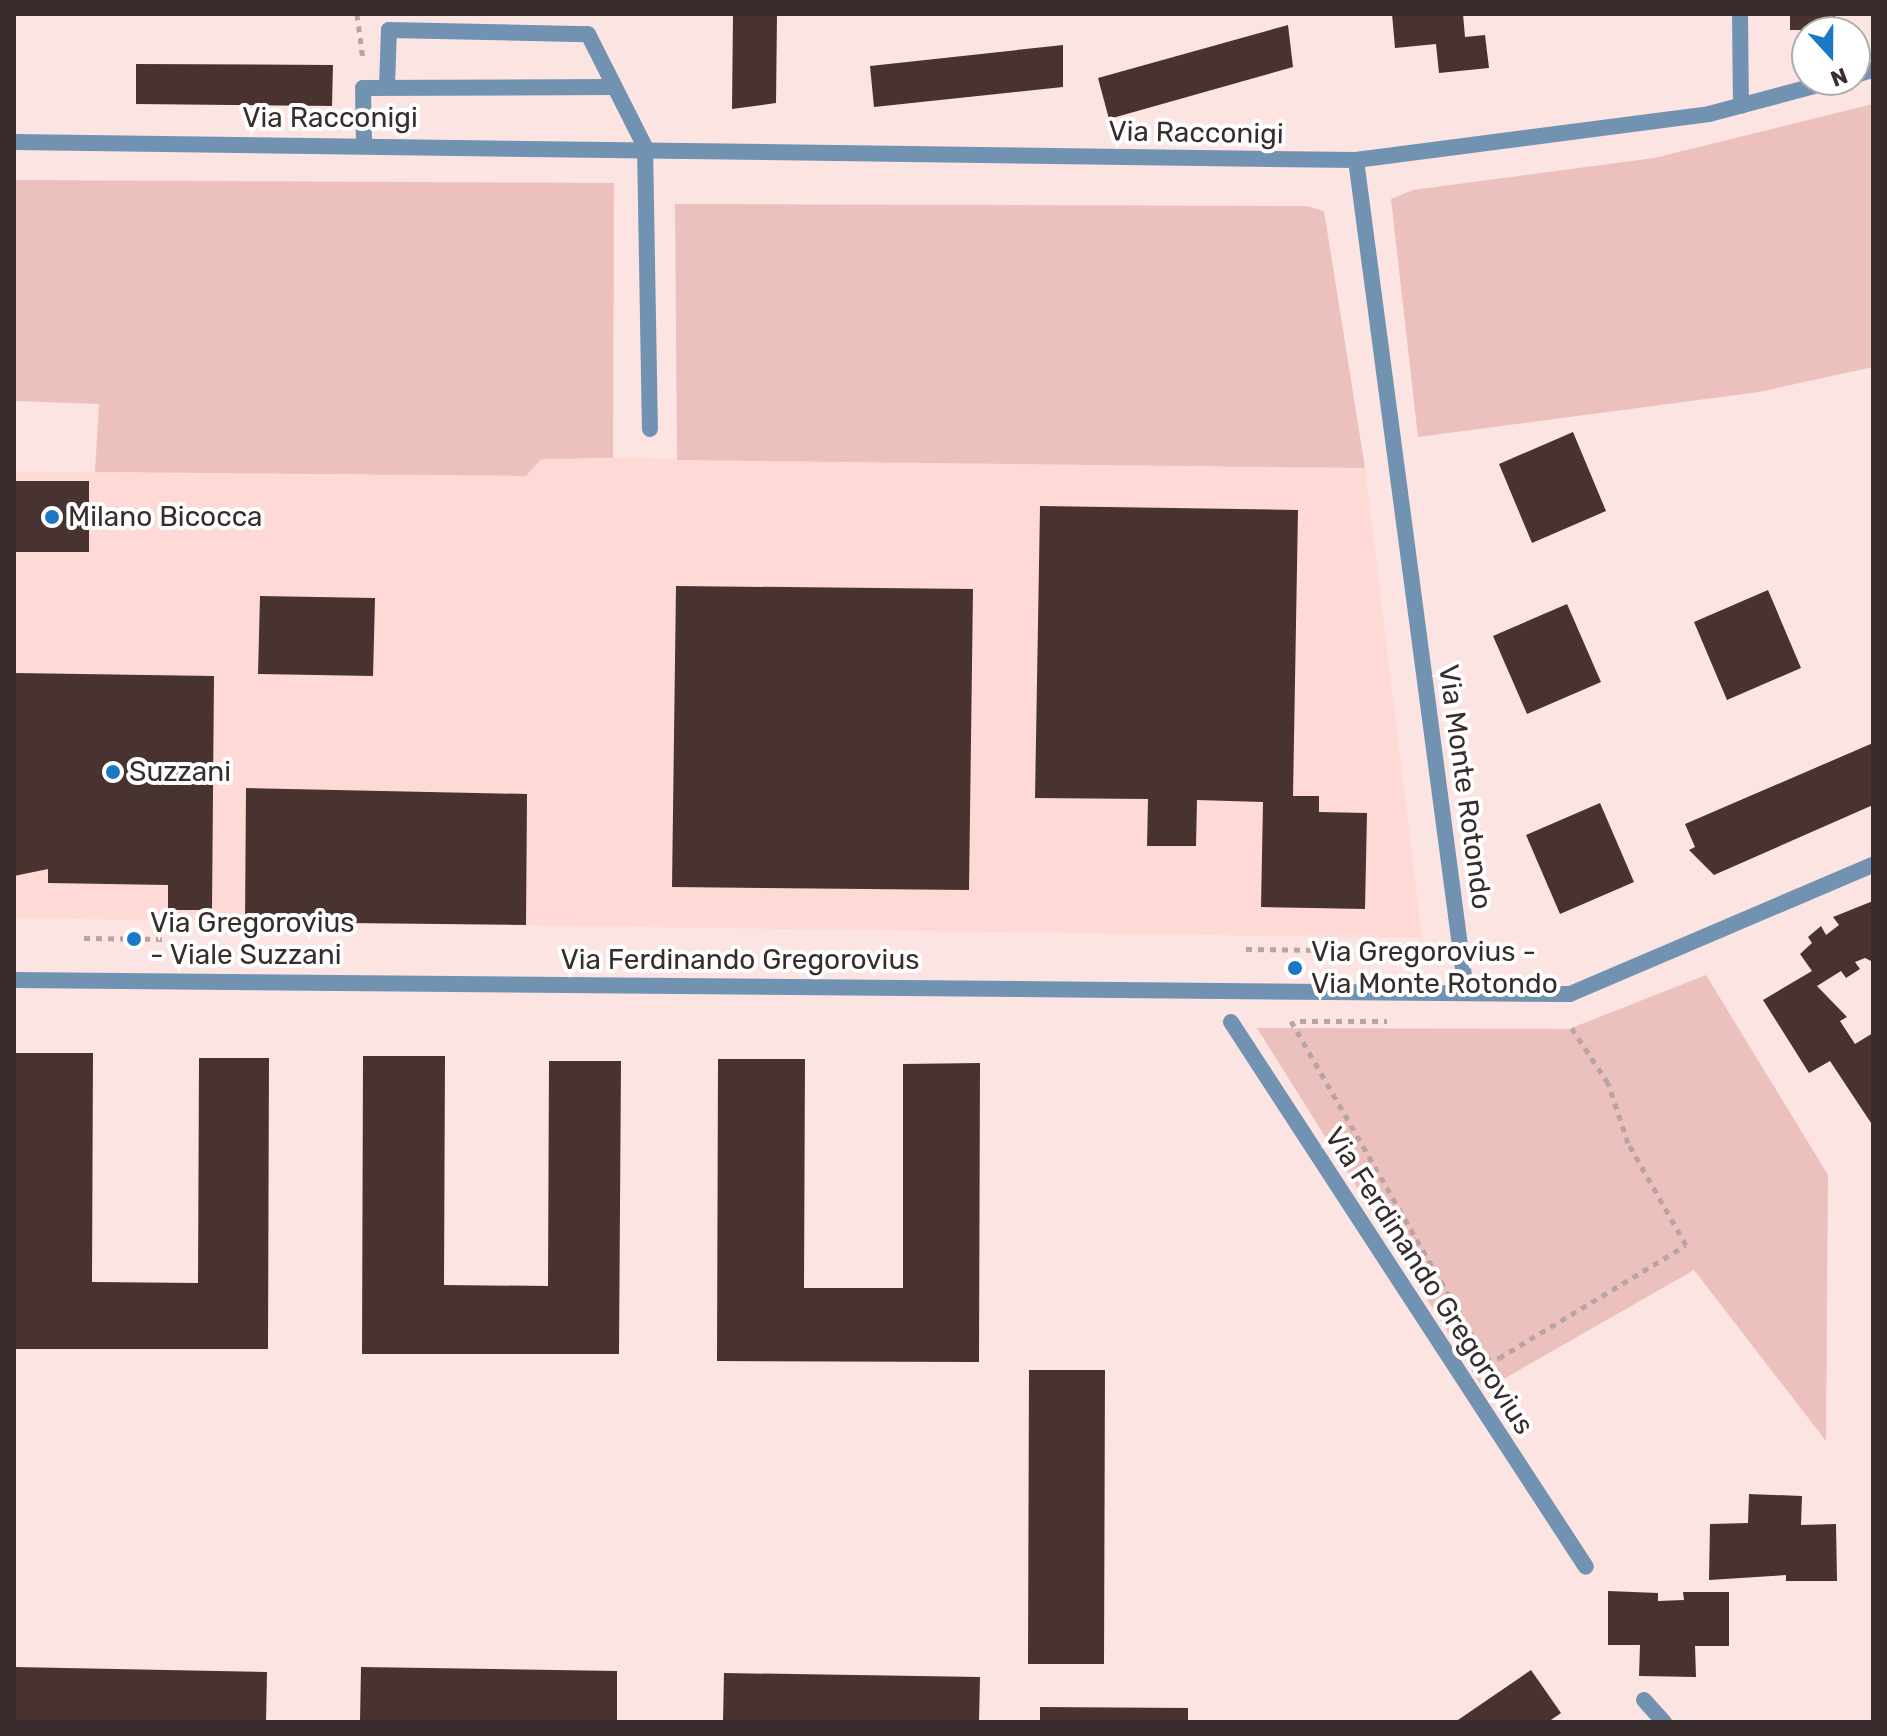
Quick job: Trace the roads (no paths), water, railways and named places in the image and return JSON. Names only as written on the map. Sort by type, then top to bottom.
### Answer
[{"type":"street","points":[[1740,14],[1741,106]]},
{"type":"street","name":"Via Racconigi","points":[[614,87],[387,86],[389,30],[588,34],[645,147],[650,429]]},
{"type":"street","points":[[364,144],[363,88],[387,86]]},
{"type":"street","name":"Via Racconigi","points":[[14,142],[645,147],[1356,160],[1546,139],[1741,106],[1791,92]]},
{"type":"street","name":"Via Monte Rotondo","points":[[1356,160],[1466,991]]},
{"type":"street","points":[[1466,991],[1588,990],[1873,865]]},
{"type":"street","name":"Via Ferdinando Gregorovius","points":[[14,980],[1466,991]]},
{"type":"street","name":"Via Ferdinando Gregorovius","points":[[1231,1022],[1586,1567]]},
{"type":"street","points":[[1644,1700],[1664,1722]]},
{"type":"place","name":"Milano Bicocca","points":[[52,517]]},
{"type":"place","name":"Suzzani","points":[[113,772]]},
{"type":"place","name":"Via Gregorovius - Viale Suzzani","points":[[134,939]]},
{"type":"place","name":"Via Gregorovius - Via Monte Rotondo","points":[[1295,968]]}]
